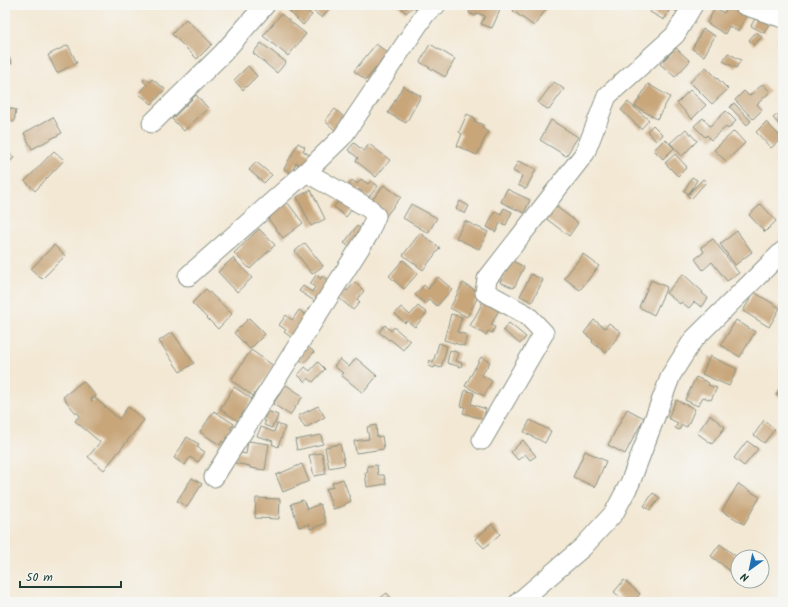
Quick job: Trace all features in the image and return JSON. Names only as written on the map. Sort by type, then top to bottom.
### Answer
[{"type":"street","points":[[152,123],[223,53],[265,5]]},
{"type":"street","points":[[188,276],[306,172],[344,136],[426,13],[436,5]]},
{"type":"street","points":[[482,440],[544,332],[527,315],[485,292],[487,279],[585,153],[607,96],[675,35],[693,5]]},
{"type":"street","points":[[744,5],[783,18]]},
{"type":"street","points":[[214,478],[368,234],[376,216],[370,208],[306,172]]},
{"type":"street","points":[[519,602],[583,546],[614,513],[630,483],[671,375],[693,340],[783,251]]},
{"type":"building","points":[[289,5],[301,5],[312,15],[303,25],[286,8]]},
{"type":"building","points":[[306,5],[332,5],[322,18]]},
{"type":"building","points":[[398,5],[423,5],[418,10],[414,6],[406,13]]},
{"type":"building","points":[[471,5],[496,5],[501,8],[492,28],[481,24],[485,16],[477,13],[476,16],[469,13]]},
{"type":"building","points":[[517,5],[541,5],[546,9],[534,26],[513,11]]},
{"type":"building","points":[[654,5],[672,5],[664,20],[650,12]]},
{"type":"building","points":[[674,5],[689,5],[683,15],[672,9]]},
{"type":"building","points":[[729,5],[747,15],[738,31],[729,26],[725,34],[707,23],[715,8],[724,13]]},
{"type":"building","points":[[758,13],[771,20],[764,33],[751,26]]},
{"type":"building","points":[[281,14],[306,34],[288,56],[263,36]]},
{"type":"building","points":[[186,19],[212,44],[197,59],[172,34]]},
{"type":"building","points":[[703,29],[715,36],[704,56],[692,49]]},
{"type":"building","points":[[756,32],[762,37],[754,45],[749,40]]},
{"type":"building","points":[[261,43],[286,62],[277,73],[253,53]]},
{"type":"building","points":[[376,44],[388,53],[366,80],[354,71]]},
{"type":"building","points":[[430,44],[455,59],[445,77],[420,62]]},
{"type":"building","points":[[68,45],[77,63],[57,73],[48,55]]},
{"type":"building","points":[[676,48],[690,61],[675,77],[660,64]]},
{"type":"building","points":[[5,50],[12,63],[5,66]]},
{"type":"building","points":[[728,53],[741,60],[736,68],[723,61]]},
{"type":"building","points":[[248,66],[257,76],[243,90],[234,80]]},
{"type":"building","points":[[706,67],[728,89],[712,104],[690,82]]},
{"type":"building","points":[[145,78],[150,82],[152,79],[165,89],[152,104],[139,94],[147,85],[143,81]]},
{"type":"building","points":[[554,82],[564,89],[549,110],[538,103]]},
{"type":"building","points":[[648,84],[670,97],[657,119],[635,106]]},
{"type":"building","points":[[763,84],[770,92],[757,104],[762,110],[753,119],[735,100],[744,91],[749,96]]},
{"type":"building","points":[[403,86],[421,96],[406,123],[388,113]]},
{"type":"building","points":[[690,90],[706,105],[692,119],[677,103]]},
{"type":"building","points":[[196,95],[208,108],[184,131],[172,119]]},
{"type":"building","points":[[628,102],[649,120],[641,129],[621,110]]},
{"type":"building","points":[[734,103],[751,121],[747,125],[730,107]]},
{"type":"building","points":[[5,107],[16,110],[14,122],[5,120]]},
{"type":"building","points":[[335,109],[347,120],[337,132],[325,121]]},
{"type":"building","points":[[726,111],[736,121],[728,129],[726,127],[711,140],[707,135],[705,137],[694,126],[703,118],[710,126]]},
{"type":"building","points":[[467,114],[475,118],[474,121],[483,125],[482,128],[488,132],[477,155],[457,146],[462,134],[459,132]]},
{"type":"building","points":[[777,115],[781,120],[783,119],[783,129],[773,118]]},
{"type":"building","points":[[53,117],[62,133],[32,149],[24,133]]},
{"type":"building","points":[[551,120],[578,137],[566,156],[540,140]]},
{"type":"building","points":[[766,122],[782,138],[771,148],[756,132]]},
{"type":"building","points":[[653,125],[663,135],[656,141],[647,131]]},
{"type":"building","points":[[686,129],[697,141],[682,156],[670,143]]},
{"type":"building","points":[[734,131],[745,143],[726,161],[714,150]]},
{"type":"building","points":[[665,139],[674,148],[663,159],[654,150]]},
{"type":"building","points":[[298,143],[305,147],[303,151],[311,156],[305,168],[296,163],[291,173],[284,169]]},
{"type":"building","points":[[354,143],[364,151],[369,144],[390,160],[376,177],[356,161],[358,158],[348,150]]},
{"type":"building","points":[[5,147],[14,158],[5,165]]},
{"type":"building","points":[[54,151],[64,160],[35,191],[25,181]]},
{"type":"building","points":[[675,154],[687,167],[678,176],[665,163]]},
{"type":"building","points":[[518,161],[536,169],[526,189],[518,185],[522,176],[513,171]]},
{"type":"building","points":[[256,162],[272,175],[264,183],[249,170]]},
{"type":"building","points":[[692,177],[697,180],[689,194],[684,191]]},
{"type":"building","points":[[361,179],[368,184],[371,181],[378,186],[368,198],[361,193],[362,192],[359,189],[355,194],[347,187],[352,180],[357,184]]},
{"type":"building","points":[[703,179],[706,182],[691,199],[687,195]]},
{"type":"building","points":[[384,185],[401,197],[385,217],[369,204]]},
{"type":"building","points":[[507,189],[530,200],[524,213],[501,202]]},
{"type":"building","points":[[311,190],[325,219],[311,226],[297,197]]},
{"type":"building","points":[[284,198],[303,223],[283,238],[264,214]]},
{"type":"building","points":[[339,200],[356,204],[346,217],[334,207]]},
{"type":"building","points":[[460,201],[469,206],[465,214],[456,209]]},
{"type":"building","points":[[411,204],[437,218],[428,233],[403,218]]},
{"type":"building","points":[[761,204],[776,221],[765,232],[749,215]]},
{"type":"building","points":[[554,205],[578,223],[569,236],[544,217]]},
{"type":"building","points":[[504,208],[512,212],[506,225],[500,223],[496,232],[487,227],[495,211],[501,214]]},
{"type":"building","points":[[465,221],[488,232],[479,249],[456,238]]},
{"type":"building","points":[[357,226],[365,232],[352,249],[344,243]]},
{"type":"building","points":[[259,229],[275,245],[250,269],[234,253]]},
{"type":"building","points":[[737,231],[752,252],[735,265],[720,244]]},
{"type":"building","points":[[420,233],[440,248],[423,270],[403,255]]},
{"type":"building","points":[[713,239],[739,273],[727,281],[712,262],[703,270],[695,259],[704,252],[701,247]]},
{"type":"building","points":[[305,243],[323,266],[312,274],[295,251]]},
{"type":"building","points":[[54,245],[65,256],[42,279],[31,269]]},
{"type":"building","points":[[583,254],[599,266],[580,290],[564,278]]},
{"type":"building","points":[[233,258],[252,278],[237,292],[218,272]]},
{"type":"building","points":[[403,260],[418,273],[404,289],[389,276]]},
{"type":"building","points":[[511,260],[524,267],[514,288],[500,282]]},
{"type":"building","points":[[531,274],[543,280],[532,302],[520,296]]},
{"type":"building","points":[[683,274],[708,298],[702,307],[694,302],[689,308],[681,302],[680,304],[666,293]]},
{"type":"building","points":[[316,275],[321,279],[322,276],[330,282],[316,302],[299,291],[303,286],[312,292],[315,287],[310,284]]},
{"type":"building","points":[[438,277],[452,289],[437,306],[429,299],[425,304],[415,295],[424,285],[428,289]]},
{"type":"building","points":[[651,280],[667,287],[654,315],[639,307]]},
{"type":"building","points":[[355,282],[364,291],[357,299],[360,302],[353,310],[338,297],[345,289],[347,291]]},
{"type":"building","points":[[463,283],[480,293],[467,317],[450,308]]},
{"type":"building","points":[[206,289],[232,314],[218,329],[192,303]]},
{"type":"building","points":[[754,292],[780,308],[769,327],[743,311]]},
{"type":"building","points":[[485,298],[501,306],[491,325],[495,327],[492,333],[488,331],[486,335],[470,326]]},
{"type":"building","points":[[418,306],[427,313],[415,327],[407,321],[405,323],[395,314],[401,307],[410,315]]},
{"type":"building","points":[[299,310],[307,316],[292,338],[284,332],[286,330],[279,325],[286,315],[292,320]]},
{"type":"building","points":[[451,314],[462,317],[457,332],[467,335],[464,346],[444,340]]},
{"type":"building","points":[[249,318],[265,334],[250,349],[234,333]]},
{"type":"building","points":[[594,320],[605,328],[609,323],[621,332],[606,353],[592,342],[593,340],[584,333]]},
{"type":"building","points":[[736,320],[755,332],[740,357],[721,345]]},
{"type":"building","points":[[509,323],[526,337],[520,344],[503,330]]},
{"type":"building","points":[[385,325],[391,331],[394,327],[410,341],[403,350],[379,332]]},
{"type":"building","points":[[172,332],[194,363],[180,372],[159,341]]},
{"type":"building","points":[[439,343],[447,346],[441,368],[428,366],[430,360],[433,362]]},
{"type":"building","points":[[307,346],[314,352],[304,363],[297,357]]},
{"type":"building","points":[[251,350],[274,366],[253,396],[231,380]]},
{"type":"building","points":[[450,350],[459,353],[456,361],[462,363],[461,367],[447,363]]},
{"type":"building","points":[[710,356],[737,369],[729,386],[702,374]]},
{"type":"building","points":[[481,357],[490,362],[482,375],[492,381],[484,396],[465,386]]},
{"type":"building","points":[[356,358],[377,376],[363,393],[341,375],[343,373],[334,366],[340,359],[349,367]]},
{"type":"building","points":[[318,362],[325,369],[313,382],[308,378],[305,382],[298,375],[305,367],[310,371]]},
{"type":"building","points":[[696,377],[709,383],[708,385],[717,388],[711,400],[703,397],[698,406],[685,400]]},
{"type":"building","points":[[83,381],[96,396],[91,399],[92,401],[95,398],[119,419],[128,407],[144,420],[104,470],[88,457],[100,442],[75,421],[80,415],[75,412],[63,397]]},
{"type":"building","points":[[783,382],[783,398],[776,395]]},
{"type":"building","points":[[286,385],[303,396],[290,415],[273,404]]},
{"type":"building","points":[[234,387],[252,399],[238,421],[220,409]]},
{"type":"building","points":[[465,390],[474,393],[471,404],[486,409],[483,419],[463,413],[465,407],[461,406]]},
{"type":"building","points":[[676,400],[695,409],[687,427],[682,425],[679,430],[675,428],[678,423],[668,418]]},
{"type":"building","points":[[318,406],[325,417],[305,428],[298,416]]},
{"type":"building","points":[[627,409],[644,418],[625,454],[608,445]]},
{"type":"building","points":[[214,411],[234,424],[230,429],[236,432],[228,445],[222,441],[220,445],[200,432]]},
{"type":"building","points":[[267,411],[278,415],[272,428],[264,425]]},
{"type":"building","points":[[710,415],[725,427],[712,444],[697,433]]},
{"type":"building","points":[[530,420],[551,431],[545,443],[524,432]]},
{"type":"building","points":[[764,420],[775,429],[764,443],[754,435]]},
{"type":"building","points":[[277,424],[285,427],[278,447],[272,444],[273,441],[257,436],[261,427],[274,432]]},
{"type":"building","points":[[376,425],[377,437],[382,436],[384,449],[356,453],[354,441],[369,439],[367,427]]},
{"type":"building","points":[[321,435],[323,444],[297,450],[295,440]]},
{"type":"building","points":[[187,437],[199,444],[197,447],[205,452],[198,462],[190,457],[185,465],[174,458]]},
{"type":"building","points":[[523,440],[536,456],[530,460],[525,454],[518,460],[511,452]]},
{"type":"building","points":[[248,441],[269,444],[265,470],[250,468],[250,466],[234,463],[236,452],[246,454]]},
{"type":"building","points":[[747,441],[758,449],[744,466],[734,458]]},
{"type":"building","points":[[340,444],[345,465],[329,468],[325,447]]},
{"type":"building","points":[[585,451],[606,461],[595,487],[573,477]]},
{"type":"building","points":[[322,453],[326,474],[314,476],[309,455]]},
{"type":"building","points":[[302,464],[309,481],[283,492],[276,475]]},
{"type":"building","points":[[377,465],[378,475],[384,475],[386,484],[367,487],[365,473],[368,472],[367,466]]},
{"type":"building","points":[[192,478],[202,484],[187,507],[177,501]]},
{"type":"building","points":[[343,479],[351,501],[345,505],[333,509],[326,489],[333,487],[332,483]]},
{"type":"building","points":[[738,484],[760,497],[744,524],[722,511]]},
{"type":"building","points":[[653,493],[660,498],[650,510],[644,506]]},
{"type":"building","points":[[256,498],[280,499],[279,519],[255,518]]},
{"type":"building","points":[[303,500],[307,509],[320,504],[326,523],[310,529],[309,524],[299,527],[291,504]]},
{"type":"building","points":[[492,524],[500,534],[484,548],[475,539]]},
{"type":"building","points":[[720,544],[730,552],[730,571],[711,556]]},
{"type":"building","points":[[624,580],[640,594],[633,602],[626,602],[614,592]]},
{"type":"building","points":[[387,593],[394,602],[375,602]]}]
